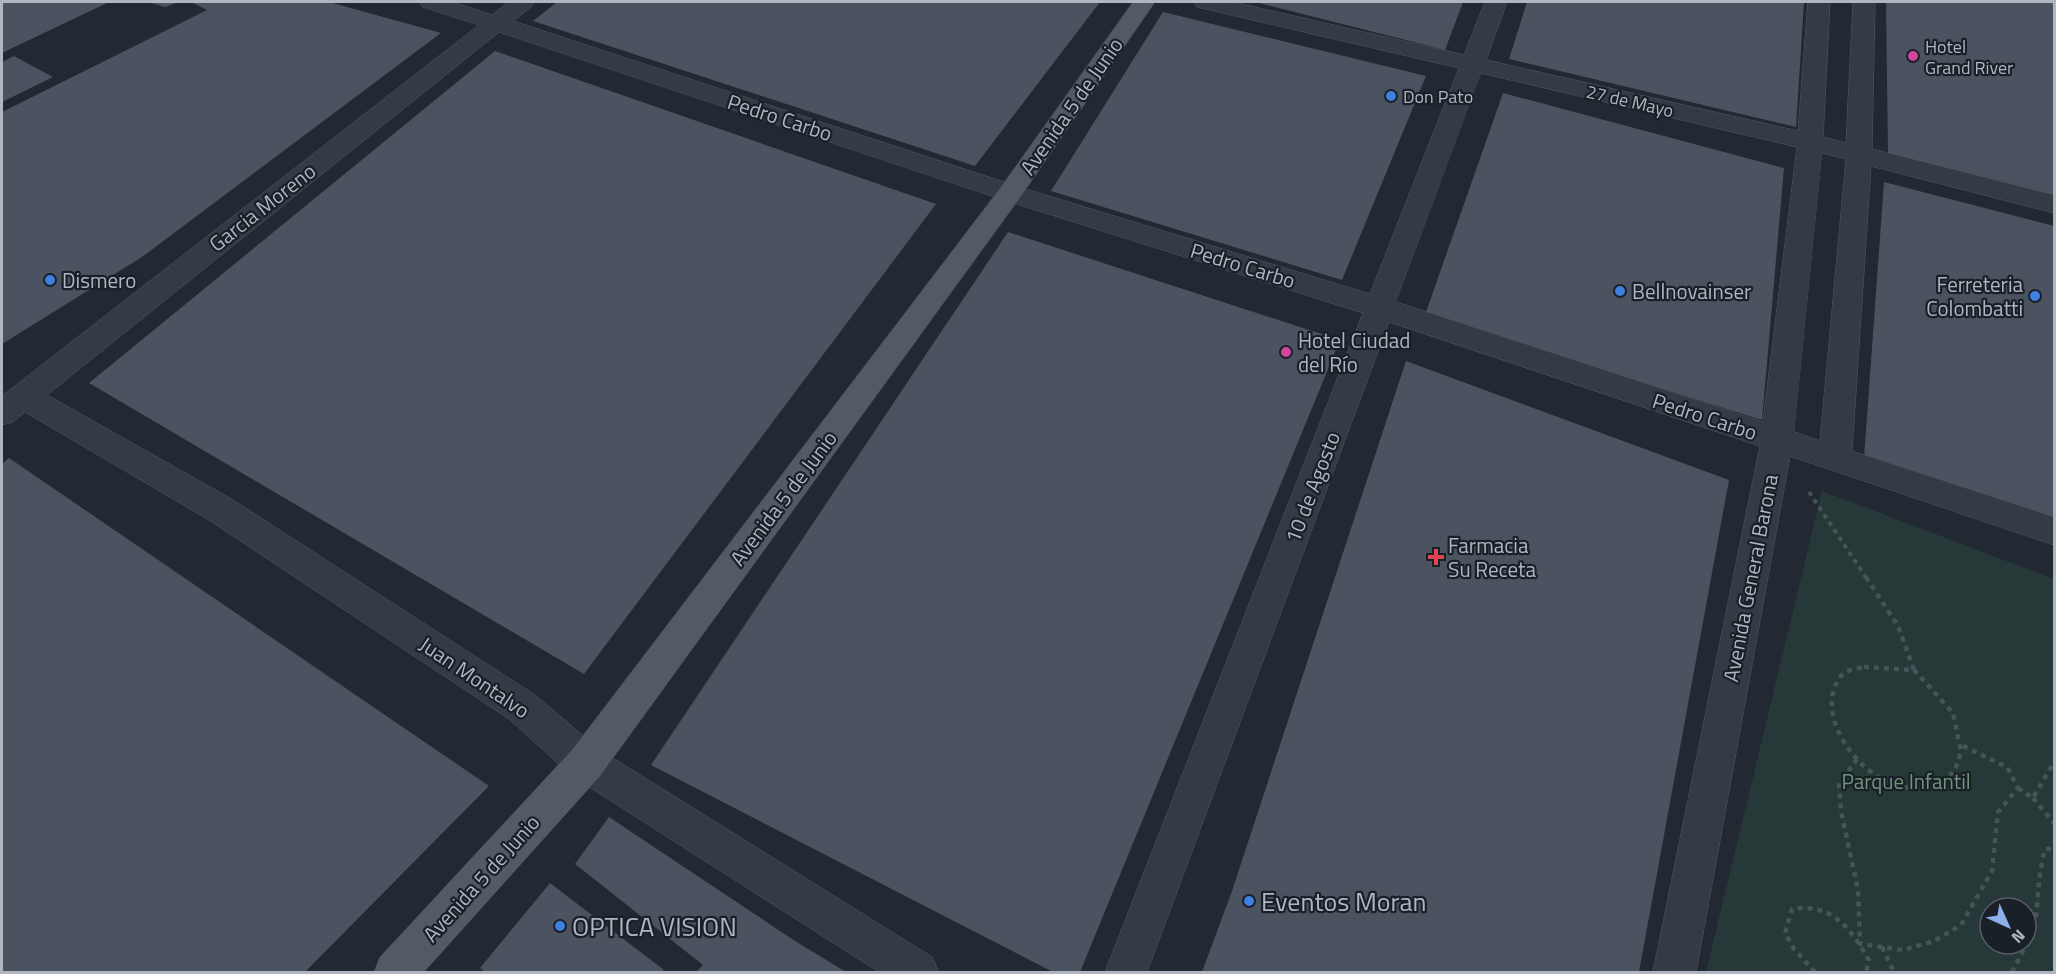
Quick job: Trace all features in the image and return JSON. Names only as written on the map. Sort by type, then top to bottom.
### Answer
[{"type":"main road","name":"Avenida 5 de Junio","points":[[395,972],[586,763],[1010,193],[1144,2]]},
{"type":"street","name":"Pedro Carbo","points":[[431,2],[1010,193],[1380,308],[2055,531]]},
{"type":"street","name":"Garcia Moreno","points":[[12,404],[523,2]]},
{"type":"street","name":"27 de Mayo","points":[[1205,2],[1810,142],[2055,204]]},
{"type":"street","name":"10 de Agosto","points":[[1126,972],[1496,2]]},
{"type":"street","name":"Avenida General Barona","points":[[1674,972],[1777,440],[1810,142],[1819,2]]},
{"type":"street","points":[[1835,460],[1859,154],[1864,2]]},
{"type":"street","name":"Juan Montalvo","points":[[12,404],[104,440],[231,516],[522,707],[586,763],[917,972]]},
{"type":"path","points":[[1777,440],[1823,516],[1898,626],[1914,670],[1953,713],[1961,752],[1955,770],[1941,785],[1924,788],[1906,788],[1885,782],[1862,765],[1840,736],[1830,700],[1836,683],[1845,672],[1864,667],[1914,670]]},
{"type":"path","points":[[1959,744],[2007,767],[2018,788],[2032,798],[2055,824]]},
{"type":"path","points":[[1857,759],[1839,785],[1841,811],[1858,890],[1860,944]]},
{"type":"path","points":[[2032,798],[2055,762]]},
{"type":"path","points":[[1860,944],[1903,950],[1934,941],[1961,925],[1992,870],[1998,812],[2018,788]]},
{"type":"path","points":[[2012,972],[2027,944],[2036,917],[2038,874],[2045,849],[2055,849]]},
{"type":"path","points":[[1815,972],[1794,949],[1785,933],[1792,909],[1804,906],[1820,908],[1838,918],[1853,932],[1869,960],[1866,972]]},
{"type":"path","points":[[1882,947],[1894,972]]},
{"type":"green space","name":"Parque Infantil","points":[[1822,491],[2054,579],[2054,972],[1706,972]]},
{"type":"building","points":[[2,2],[109,2],[2,53]]},
{"type":"building","points":[[148,2],[179,2],[165,7]]},
{"type":"building","points":[[191,2],[329,2],[441,33],[142,257],[2,344],[2,112],[207,10]]},
{"type":"building","points":[[557,2],[1100,2],[975,166],[533,21]]},
{"type":"building","points":[[1255,2],[1463,2],[1445,50]]},
{"type":"building","points":[[1527,2],[1804,2],[1796,127],[1509,59]]},
{"type":"building","points":[[1886,2],[2054,2],[2054,198],[1888,154]]},
{"type":"building","points":[[1163,12],[1426,76],[1342,280],[1051,191]]},
{"type":"building","points":[[495,51],[936,204],[584,674],[89,383]]},
{"type":"building","points":[[14,56],[53,77],[2,102],[2,62]]},
{"type":"building","points":[[1503,93],[1784,168],[1762,420],[1425,315]]},
{"type":"building","points":[[1884,182],[2054,226],[2054,520],[1864,458]]},
{"type":"building","points":[[1008,232],[1340,340],[1080,972],[1053,972],[651,765]]},
{"type":"building","points":[[1406,361],[1729,480],[1639,972],[1202,972],[1232,891]]},
{"type":"building","points":[[9,458],[489,786],[305,972],[2,972],[2,464]]},
{"type":"building","points":[[609,817],[795,941],[846,972],[696,972],[703,965],[575,864]]},
{"type":"building","name":"OPTICA VISION","points":[[550,883],[664,970],[662,972],[485,972],[480,968]]},
{"type":"place","name":"Hotel Grand River","points":[[1913,56]]},
{"type":"place","name":"Don Pato","points":[[1391,96]]},
{"type":"place","name":"Dismero","points":[[50,280]]},
{"type":"place","name":"Bellnovainser","points":[[1620,291]]},
{"type":"place","name":"Ferreteria Colombatti","points":[[2035,296]]},
{"type":"place","name":"Hotel Ciudad del Río","points":[[1286,352]]},
{"type":"place","name":"Farmacia Su Receta","points":[[1436,557]]},
{"type":"place","name":"Eventos Moran","points":[[1249,901]]},
{"type":"place","name":"OPTICA VISION","points":[[560,926]]}]
